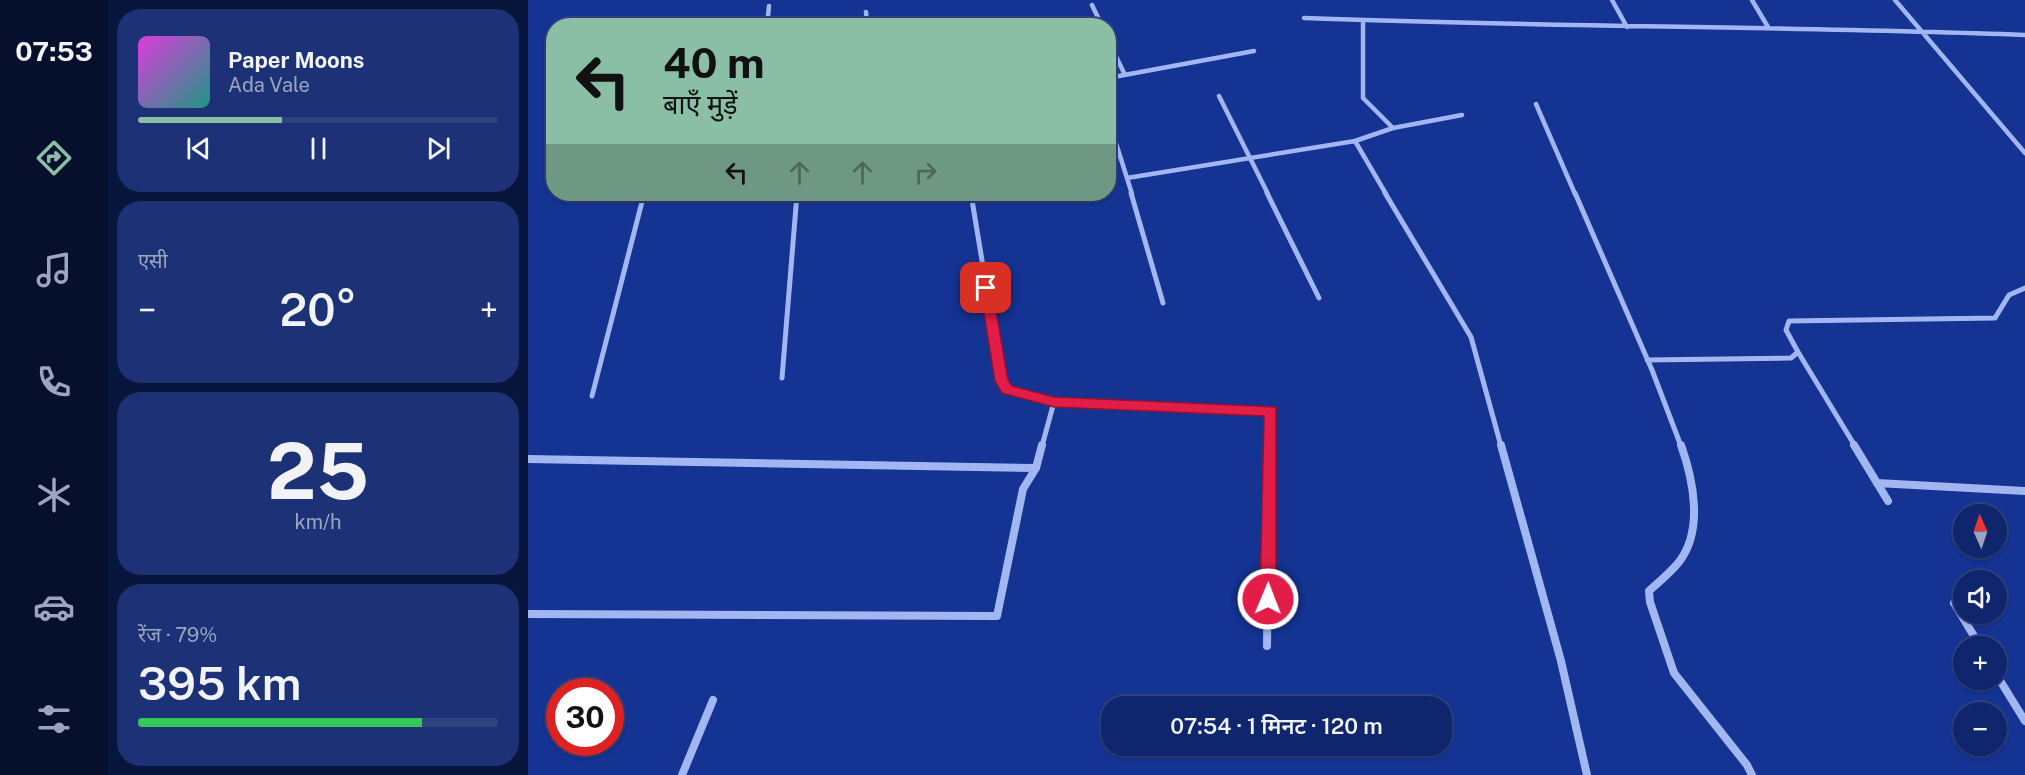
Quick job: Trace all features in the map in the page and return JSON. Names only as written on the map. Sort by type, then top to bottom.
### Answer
[{"type":"street","points":[[1612,0],[1627,27]]},
{"type":"street","points":[[1752,0],[1768,27]]},
{"type":"street","points":[[1895,0],[1924,31],[2025,153]]},
{"type":"street","points":[[1092,5],[1098,18]]},
{"type":"street","points":[[768,18],[770,6]]},
{"type":"street","points":[[867,12],[867,18]]},
{"type":"street","points":[[1304,18],[1627,27],[1768,27],[2025,35]]},
{"type":"street","points":[[1363,21],[1363,98],[1393,128]]},
{"type":"street","points":[[1116,77],[1254,51]]},
{"type":"street","points":[[1116,56],[1125,75]]},
{"type":"street","points":[[1219,96],[1319,298]]},
{"type":"street","points":[[1536,104],[1647,360],[1682,448],[1693,488],[1693,519],[1688,547],[1679,562],[1649,591],[1650,602],[1674,673],[1747,765],[1752,775]]},
{"type":"street","points":[[1127,178],[1354,141],[1393,128],[1462,115]]},
{"type":"street","points":[[1354,141],[1471,338],[1561,661],[1587,775]]},
{"type":"street","points":[[1116,143],[1163,303]]},
{"type":"street","points":[[592,396],[642,201]]},
{"type":"street","points":[[782,378],[796,201]]},
{"type":"street","points":[[972,201],[1002,381],[1007,390],[1054,402],[1271,411],[1267,646]]},
{"type":"street","points":[[1888,501],[1798,352],[1786,330],[1789,321],[1995,318],[2009,295],[2025,288]]},
{"type":"street","points":[[1647,360],[1768,360],[1791,358],[1798,352]]},
{"type":"street","points":[[528,614],[997,616],[1023,489],[1036,468],[1054,402]]},
{"type":"street","points":[[528,459],[1036,468]]},
{"type":"street","points":[[1877,483],[2025,491]]},
{"type":"street","points":[[2006,690],[2025,722]]},
{"type":"street","points":[[682,775],[712,700]]},
{"type":"route","points":[[986,288],[1002,381],[1007,390],[1054,402],[1271,411],[1268,599]]}]
